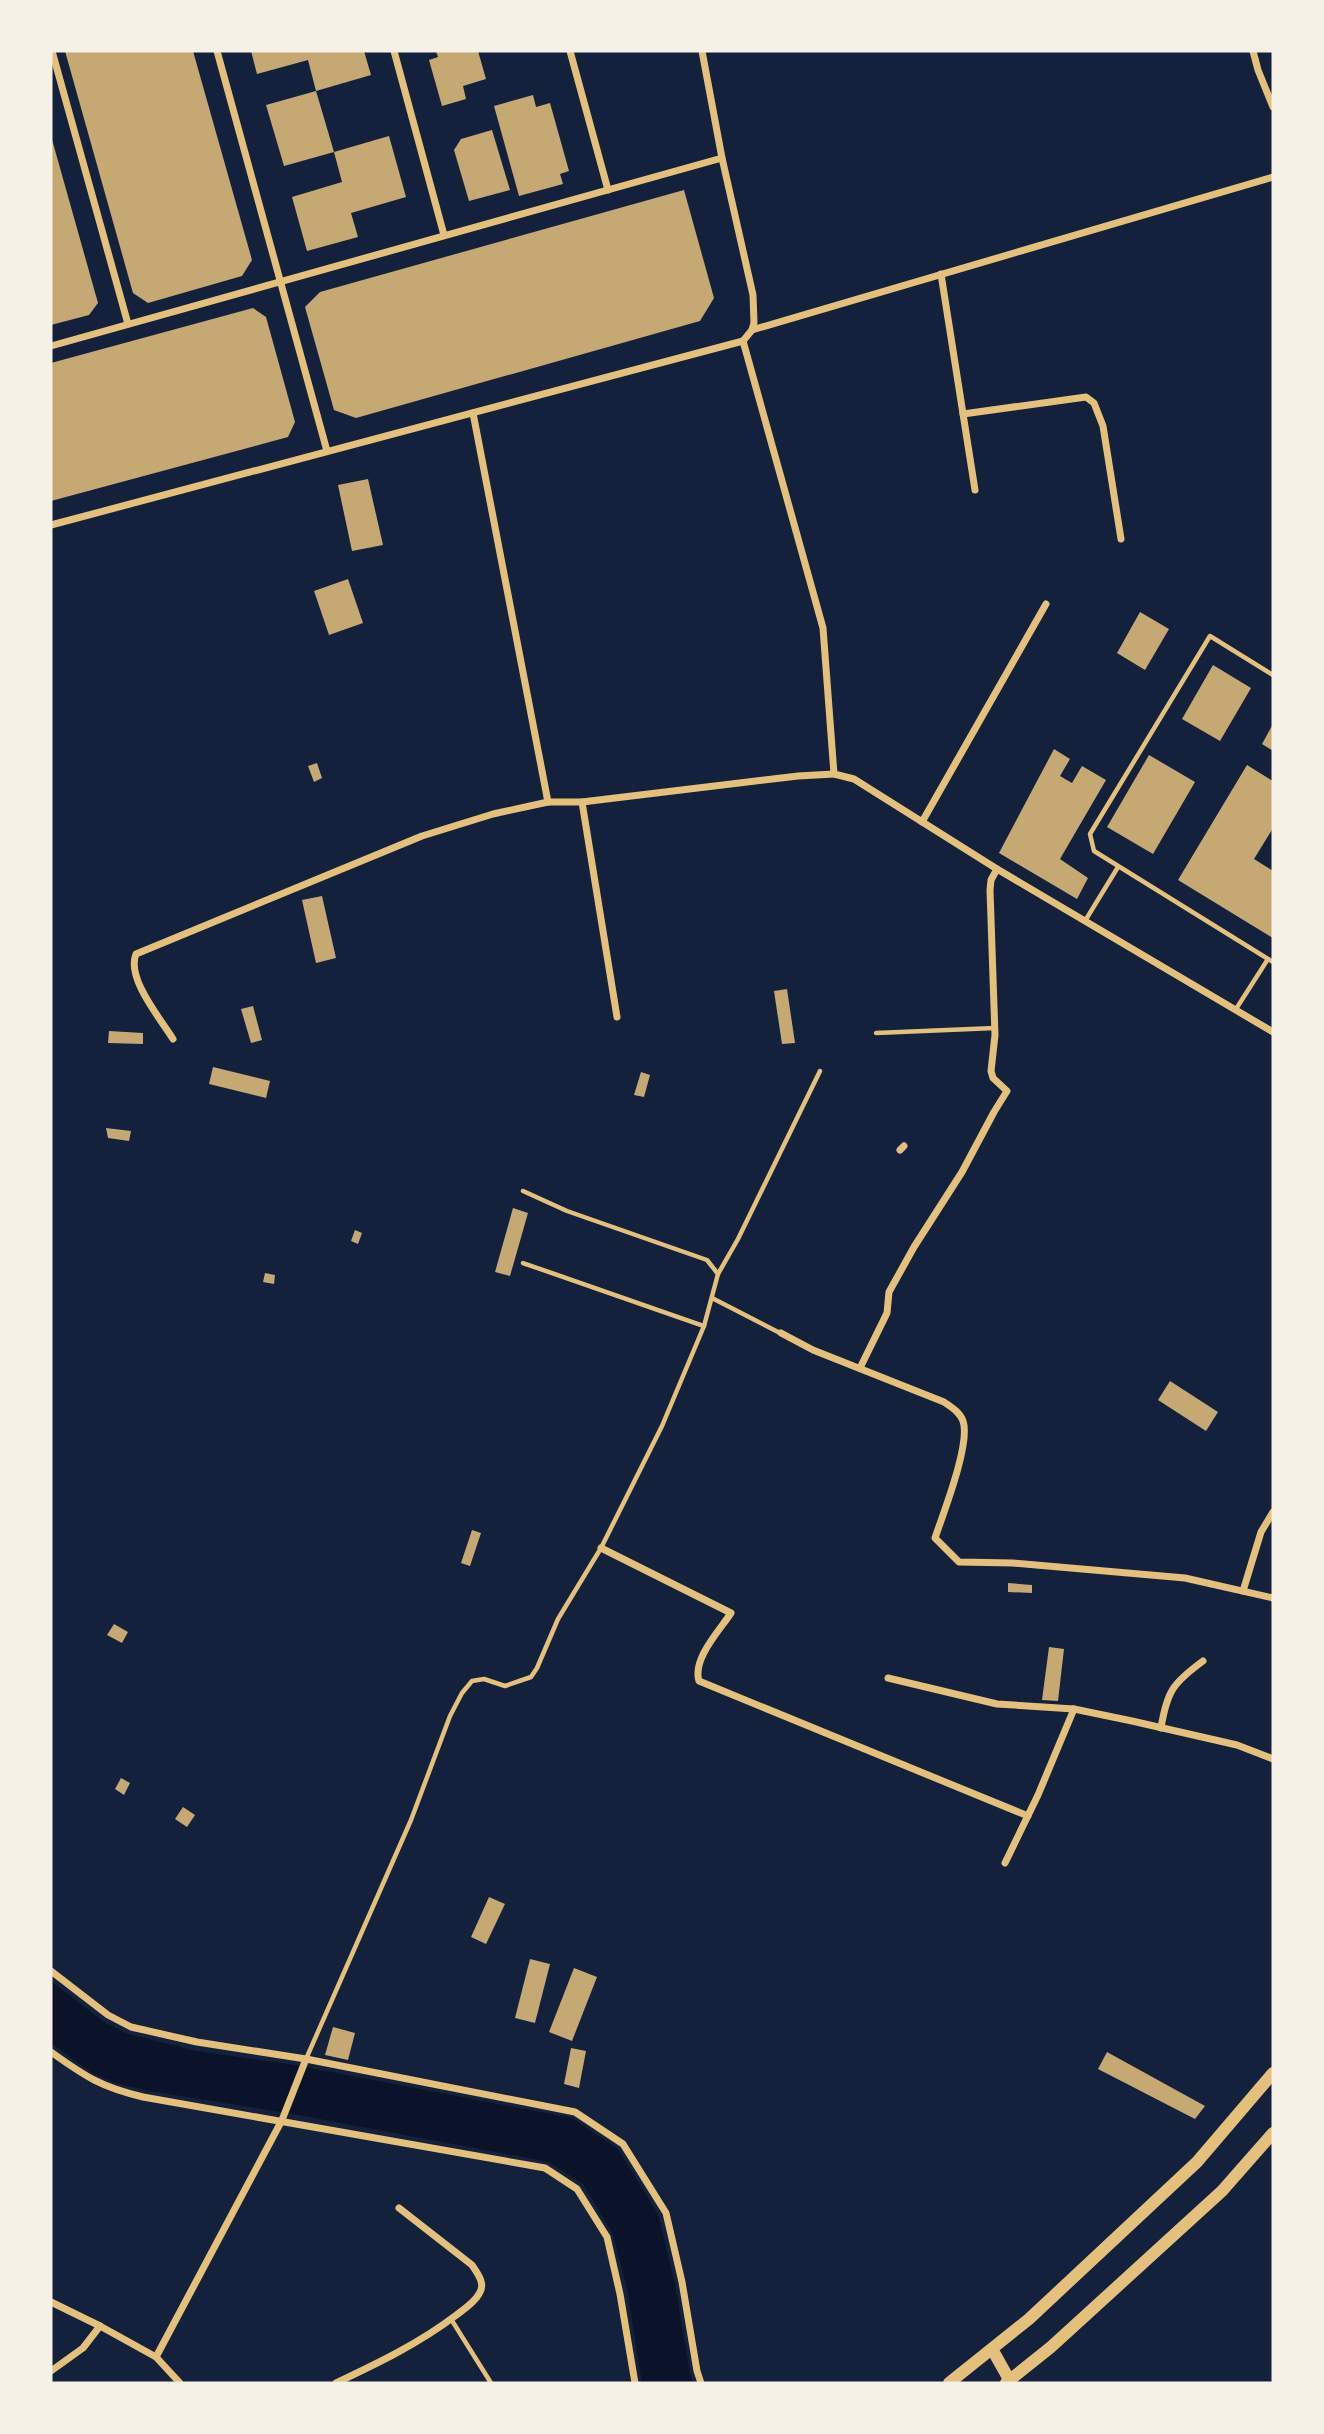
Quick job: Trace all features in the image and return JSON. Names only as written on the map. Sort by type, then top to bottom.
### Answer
[{"type":"main road","points":[[949,2383],[1068,2284],[1197,2162],[1273,2073]]},
{"type":"main road","points":[[992,2349],[1008,2382],[1051,2347],[1222,2191],[1273,2133]]},
{"type":"street","points":[[52,51],[128,324]]},
{"type":"street","points":[[216,51],[327,451]]},
{"type":"street","points":[[394,51],[444,235]]},
{"type":"street","points":[[570,51],[608,190]]},
{"type":"street","points":[[51,525],[743,341],[752,330],[755,315],[753,295],[722,158],[702,51]]},
{"type":"street","points":[[1253,51],[1273,107]]},
{"type":"street","points":[[51,346],[722,158]]},
{"type":"street","points":[[752,330],[1273,177]]},
{"type":"street","points":[[941,274],[975,490]]},
{"type":"street","points":[[743,341],[823,628],[834,774]]},
{"type":"street","points":[[963,414],[1086,397],[1094,402],[1103,426],[1121,539]]},
{"type":"street","points":[[473,413],[548,803]]},
{"type":"street","points":[[922,822],[1046,604]]},
{"type":"street","points":[[173,1039],[136,979],[132,963],[136,954],[422,836],[493,814],[548,803],[582,802],[834,774],[854,779],[997,869],[1273,1032]]},
{"type":"street","points":[[582,802],[617,1017]]},
{"type":"street","points":[[860,1368],[887,1313],[889,1292],[962,1172],[1007,1091],[992,1075],[995,1028],[990,890],[991,880],[997,869]]},
{"type":"street","points":[[781,1333],[813,1350],[944,1402],[956,1410],[963,1422],[964,1438],[935,1538],[959,1562],[1013,1563],[1185,1578],[1273,1598]]},
{"type":"street","points":[[1243,1591],[1261,1532],[1273,1512]]},
{"type":"street","points":[[601,1548],[731,1613],[705,1652],[698,1668],[699,1681],[1028,1816]]},
{"type":"street","points":[[1161,1728],[1166,1701],[1174,1686],[1203,1661]]},
{"type":"street","points":[[888,1678],[997,1704],[1074,1709],[1237,1745],[1273,1759]]},
{"type":"street","points":[[1005,1863],[1074,1709]]},
{"type":"street","points":[[51,1972],[108,2015],[131,2027],[197,2042],[306,2059],[575,2112],[623,2144],[666,2213],[701,2383]]},
{"type":"street","points":[[51,2052],[88,2078],[112,2090],[545,2168],[577,2189],[607,2237],[635,2383]]},
{"type":"street","points":[[156,2357],[282,2120],[306,2059]]},
{"type":"street","points":[[336,2383],[417,2343],[451,2319],[479,2294],[482,2286],[472,2265],[399,2208]]},
{"type":"street","points":[[51,2302],[156,2357],[180,2383]]},
{"type":"street","points":[[51,2371],[83,2348],[100,2326]]},
{"type":"lane","points":[[1236,1009],[1270,961],[1094,851],[1090,834],[1210,636],[1273,675]]},
{"type":"lane","points":[[1085,921],[1118,867]]},
{"type":"lane","points":[[876,1033],[995,1028]]},
{"type":"lane","points":[[306,2059],[411,1820],[456,1703],[472,1681],[484,1679],[505,1686],[531,1677],[537,1668],[558,1619],[601,1548],[662,1426],[704,1326],[718,1274],[738,1239],[820,1071]]},
{"type":"lane","points":[[523,1191],[567,1210],[707,1260],[718,1274]]},
{"type":"lane","points":[[523,1263],[704,1326]]},
{"type":"lane","points":[[712,1298],[781,1333]]},
{"type":"lane","points":[[451,2319],[491,2383]]},
{"type":"water","points":[[51,1981],[104,2022],[128,2034],[197,2051],[295,2065],[572,2118],[618,2149],[658,2214],[675,2284],[693,2383],[642,2383],[627,2288],[613,2234],[583,2184],[549,2162],[115,2083],[92,2073],[51,2043]]},
{"type":"building","points":[[65,51],[193,51],[252,260],[242,276],[148,303],[133,293]]},
{"type":"building","points":[[251,51],[364,51],[371,75],[316,91],[308,60],[257,74]]},
{"type":"building","points":[[436,51],[478,51],[486,79],[463,86],[466,99],[442,106],[429,60],[438,57]]},
{"type":"building","points":[[316,91],[334,152],[284,166],[266,105]]},
{"type":"building","points":[[533,95],[536,107],[550,103],[569,171],[560,174],[563,184],[519,196],[494,106]]},
{"type":"building","points":[[492,130],[510,190],[469,201],[454,150],[461,139]]},
{"type":"building","points":[[51,136],[98,303],[89,315],[51,325]]},
{"type":"building","points":[[389,136],[406,197],[351,213],[358,237],[307,251],[292,197],[342,182],[334,152]]},
{"type":"building","points":[[684,190],[714,298],[700,321],[356,418],[334,410],[305,307],[320,292]]},
{"type":"building","points":[[253,308],[266,317],[295,422],[288,437],[51,501],[51,363]]},
{"type":"building","points":[[368,479],[383,545],[352,551],[338,485]]},
{"type":"building","points":[[348,579],[363,623],[329,635],[314,591]]},
{"type":"building","points":[[1140,612],[1169,629],[1145,670],[1117,653]]},
{"type":"building","points":[[1213,665],[1251,688],[1220,741],[1182,719]]},
{"type":"building","points":[[1273,724],[1273,751],[1262,744]]},
{"type":"building","points":[[1054,749],[1070,759],[1060,776],[1072,783],[1082,766],[1106,780],[1060,859],[1088,878],[1077,899],[999,853]]},
{"type":"building","points":[[1149,755],[1195,782],[1153,854],[1107,827]]},
{"type":"building","points":[[317,763],[322,778],[314,782],[308,766]]},
{"type":"building","points":[[1247,765],[1273,781],[1273,828],[1254,859],[1273,871],[1273,938],[1178,880]]},
{"type":"building","points":[[322,896],[336,958],[316,963],[302,900]]},
{"type":"building","points":[[787,989],[795,1043],[782,1044],[774,991]]},
{"type":"building","points":[[253,1006],[262,1040],[251,1043],[241,1009]]},
{"type":"building","points":[[109,1031],[143,1033],[143,1044],[108,1043]]},
{"type":"building","points":[[213,1067],[270,1081],[266,1098],[209,1084]]},
{"type":"building","points":[[641,1072],[650,1075],[644,1097],[634,1095]]},
{"type":"building","points":[[106,1128],[131,1131],[129,1141],[108,1138]]},
{"type":"building","points":[[513,1208],[528,1213],[510,1276],[495,1272]]},
{"type":"building","points":[[355,1230],[362,1233],[358,1244],[351,1241]]},
{"type":"building","points":[[265,1273],[275,1275],[274,1284],[263,1282]]},
{"type":"building","points":[[1170,1381],[1218,1412],[1206,1431],[1158,1400]]},
{"type":"building","points":[[472,1530],[481,1533],[470,1566],[461,1563]]},
{"type":"building","points":[[1008,1583],[1032,1585],[1032,1593],[1008,1592]]},
{"type":"building","points":[[114,1624],[128,1632],[122,1643],[107,1635]]},
{"type":"building","points":[[1049,1647],[1064,1649],[1058,1701],[1042,1700]]},
{"type":"building","points":[[121,1778],[130,1783],[124,1795],[115,1789]]},
{"type":"building","points":[[183,1807],[195,1815],[187,1827],[175,1819]]},
{"type":"building","points":[[489,1897],[505,1904],[486,1944],[471,1937]]},
{"type":"building","points":[[530,1959],[550,1964],[535,2023],[515,2018]]},
{"type":"building","points":[[574,1968],[597,1977],[572,2041],[549,2032]]},
{"type":"building","points":[[333,2027],[355,2033],[348,2060],[325,2055]]},
{"type":"building","points":[[571,2048],[586,2051],[579,2088],[564,2084]]},
{"type":"building","points":[[1107,2052],[1205,2106],[1195,2119],[1098,2069]]}]
